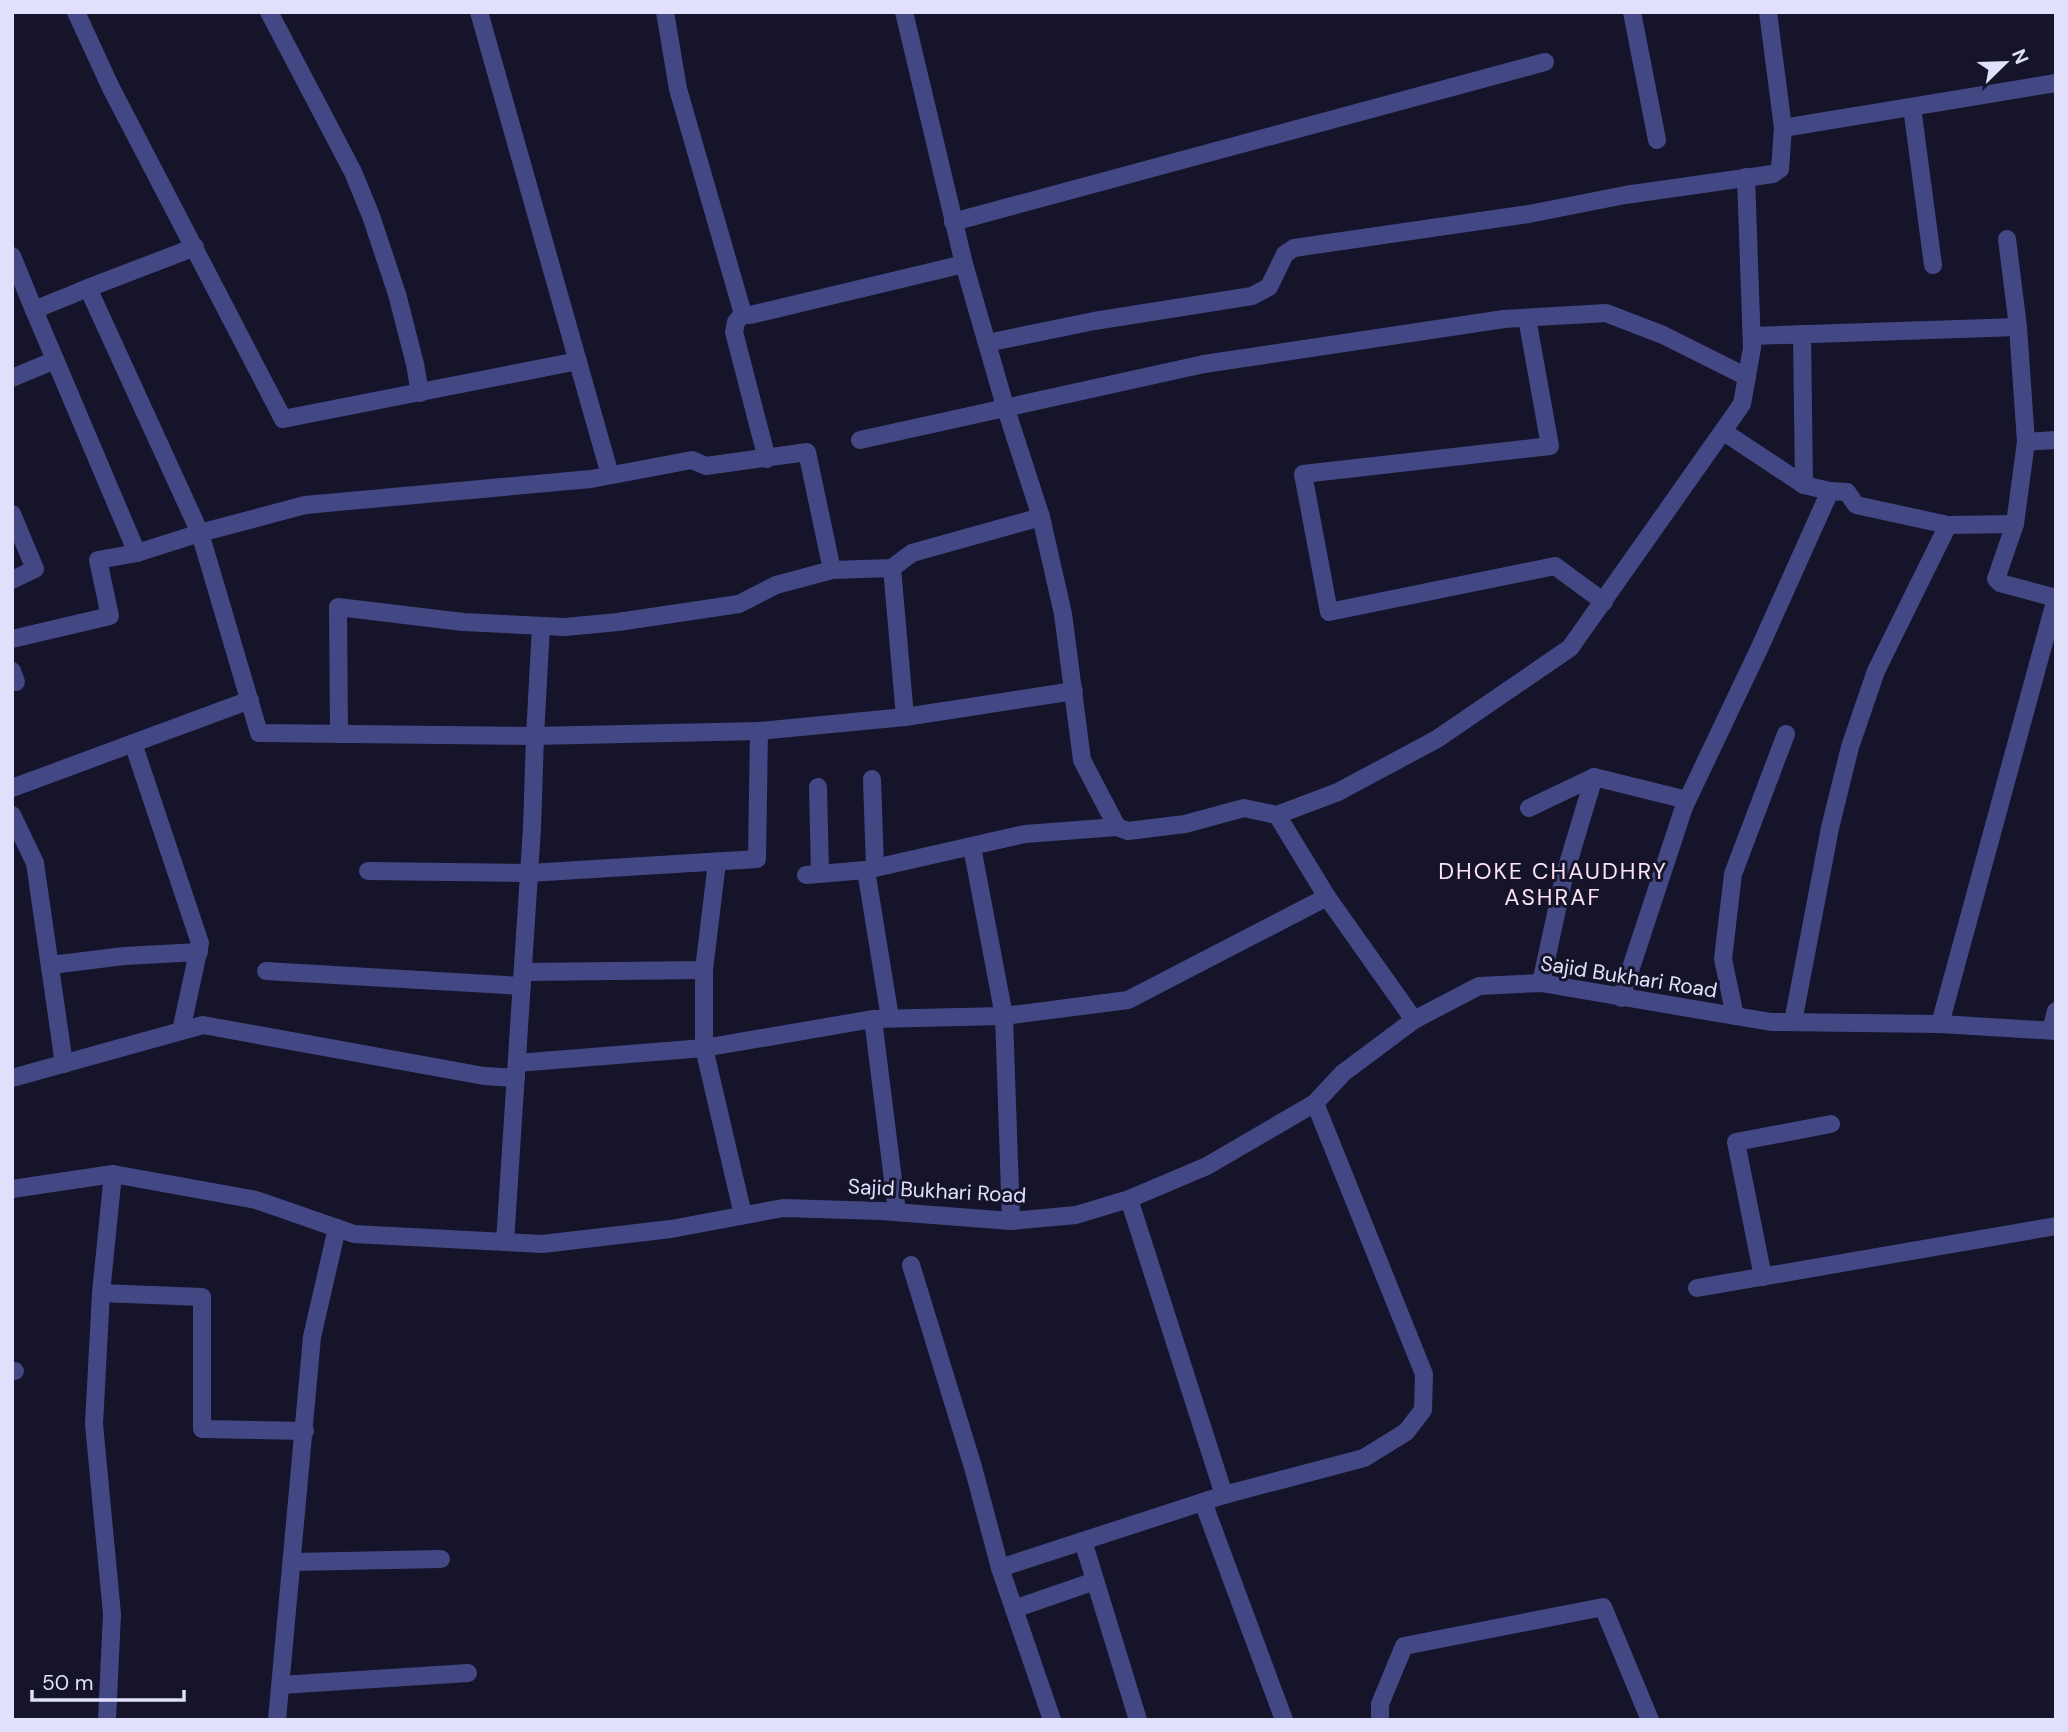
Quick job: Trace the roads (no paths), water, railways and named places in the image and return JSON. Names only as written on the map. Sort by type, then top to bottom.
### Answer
[{"type":"street","points":[[76,12],[111,88],[283,419],[578,361]]},
{"type":"street","points":[[269,12],[353,172],[371,216],[397,294],[415,364],[419,393]]},
{"type":"street","points":[[480,12],[610,475]]},
{"type":"street","points":[[665,12],[678,89],[743,314]]},
{"type":"street","points":[[904,12],[964,264],[1005,406],[1041,517],[1063,614],[1082,760],[1116,827]]},
{"type":"street","points":[[1632,12],[1657,141]]},
{"type":"street","points":[[987,343],[1094,321],[1252,296],[1269,287],[1285,254],[1294,247],[1529,214],[1625,195],[1773,174],[1780,169],[1783,128],[1768,12]]},
{"type":"street","points":[[953,222],[1545,62]]},
{"type":"street","points":[[1783,128],[2056,83]]},
{"type":"street","points":[[1912,107],[1933,265]]},
{"type":"street","points":[[818,787],[813,874],[871,869],[1025,834],[1116,827],[1128,831],[1185,824],[1244,808],[1277,815],[1338,792],[1437,739],[1570,648],[1742,404],[1752,336],[1746,177]]},
{"type":"street","points":[[1940,1024],[2056,598],[2000,583],[1996,579],[2015,524],[2026,442],[2018,327],[2007,239]]},
{"type":"street","points":[[34,310],[195,247]]},
{"type":"street","points":[[12,256],[137,553]]},
{"type":"street","points":[[743,314],[750,316],[964,264]]},
{"type":"street","points":[[88,288],[200,533],[259,733],[535,736],[759,730],[905,718],[1074,691]]},
{"type":"street","points":[[860,440],[1204,364],[1491,321],[1527,318],[1606,313],[1663,335],[1747,377]]},
{"type":"street","points":[[743,314],[736,322],[734,332],[767,459]]},
{"type":"street","points":[[1527,318],[1550,446],[1303,474],[1329,612],[1555,566],[1604,602]]},
{"type":"street","points":[[1752,336],[2018,327]]},
{"type":"street","points":[[1802,334],[1804,485]]},
{"type":"street","points":[[12,378],[55,360]]},
{"type":"street","points":[[1724,432],[1804,485],[1847,492],[1856,505],[1948,525],[2015,524]]},
{"type":"street","points":[[2026,442],[2056,440]]},
{"type":"street","points":[[12,639],[110,615],[98,560],[137,553],[306,505],[610,475],[692,460],[706,466],[807,452],[832,570]]},
{"type":"street","points":[[1621,998],[1687,800],[1830,491]]},
{"type":"street","points":[[12,580],[35,569],[13,517]]},
{"type":"street","points":[[339,734],[338,607],[463,622],[565,627],[618,622],[739,604],[776,584],[832,570],[892,568],[912,553],[1041,517]]},
{"type":"street","points":[[1793,1022],[1830,828],[1850,747],[1876,671],[1948,525]]},
{"type":"street","points":[[892,568],[905,718]]},
{"type":"street","points":[[505,1242],[529,873],[541,625]]},
{"type":"street","points":[[12,788],[250,700]]},
{"type":"street","points":[[368,871],[529,873],[757,859],[759,730]]},
{"type":"street","points":[[1735,1016],[1723,959],[1733,874],[1786,734]]},
{"type":"street","points":[[133,743],[200,943],[181,1031]]},
{"type":"street","points":[[1529,808],[1594,777],[1687,800]]},
{"type":"street","points":[[1541,983],[1564,877],[1594,777]]},
{"type":"street","points":[[872,779],[871,869],[897,1212]]},
{"type":"street","points":[[12,815],[35,863],[64,1064]]},
{"type":"street","points":[[1277,815],[1327,897],[1414,1020]]},
{"type":"street","points":[[972,847],[1004,1016],[1011,1221]]},
{"type":"street","points":[[717,862],[704,970],[704,1048],[743,1215]]},
{"type":"street","points":[[12,1078],[203,1025],[484,1076],[704,1048],[881,1019],[1004,1016],[1128,1000],[1327,897]]},
{"type":"street","points":[[51,965],[124,956],[199,952]]},
{"type":"street","points":[[266,971],[522,979],[704,970]]},
{"type":"street","name":"Sajid Bukhari Road","points":[[12,1189],[113,1174],[256,1200],[354,1234],[541,1244],[671,1229],[783,1208],[897,1212],[1011,1221],[1076,1214],[1129,1199],[1207,1166],[1315,1103],[1343,1073],[1414,1020],[1479,986],[1541,983],[1771,1022],[1940,1024],[2054,1030]]},
{"type":"street","points":[[2054,1030],[2056,1011]]},
{"type":"street","points":[[1000,1568],[1224,1495],[1364,1458],[1406,1432],[1423,1409],[1424,1374],[1315,1103]]},
{"type":"street","points":[[1763,1277],[1736,1142],[1831,1124]]},
{"type":"street","points":[[107,1720],[112,1614],[94,1424],[101,1293],[113,1174]]},
{"type":"street","points":[[1129,1199],[1224,1495]]},
{"type":"street","points":[[1697,1288],[2056,1226]]},
{"type":"street","points":[[278,1720],[312,1336],[337,1228]]},
{"type":"street","points":[[911,1265],[973,1467],[1000,1568],[1052,1720]]},
{"type":"street","points":[[101,1293],[202,1297],[202,1429],[305,1431]]},
{"type":"street","points":[[1203,1502],[1284,1720]]},
{"type":"street","points":[[1083,1541],[1138,1720]]},
{"type":"street","points":[[293,1562],[440,1559]]},
{"type":"street","points":[[1014,1609],[1095,1581]]},
{"type":"street","points":[[1380,1720],[1380,1704],[1404,1646],[1603,1607],[1650,1720]]},
{"type":"street","points":[[281,1685],[468,1673]]},
{"type":"district","name":"DHOKE CHAUDHRY ASHRAF","points":[[1553,884]]}]
